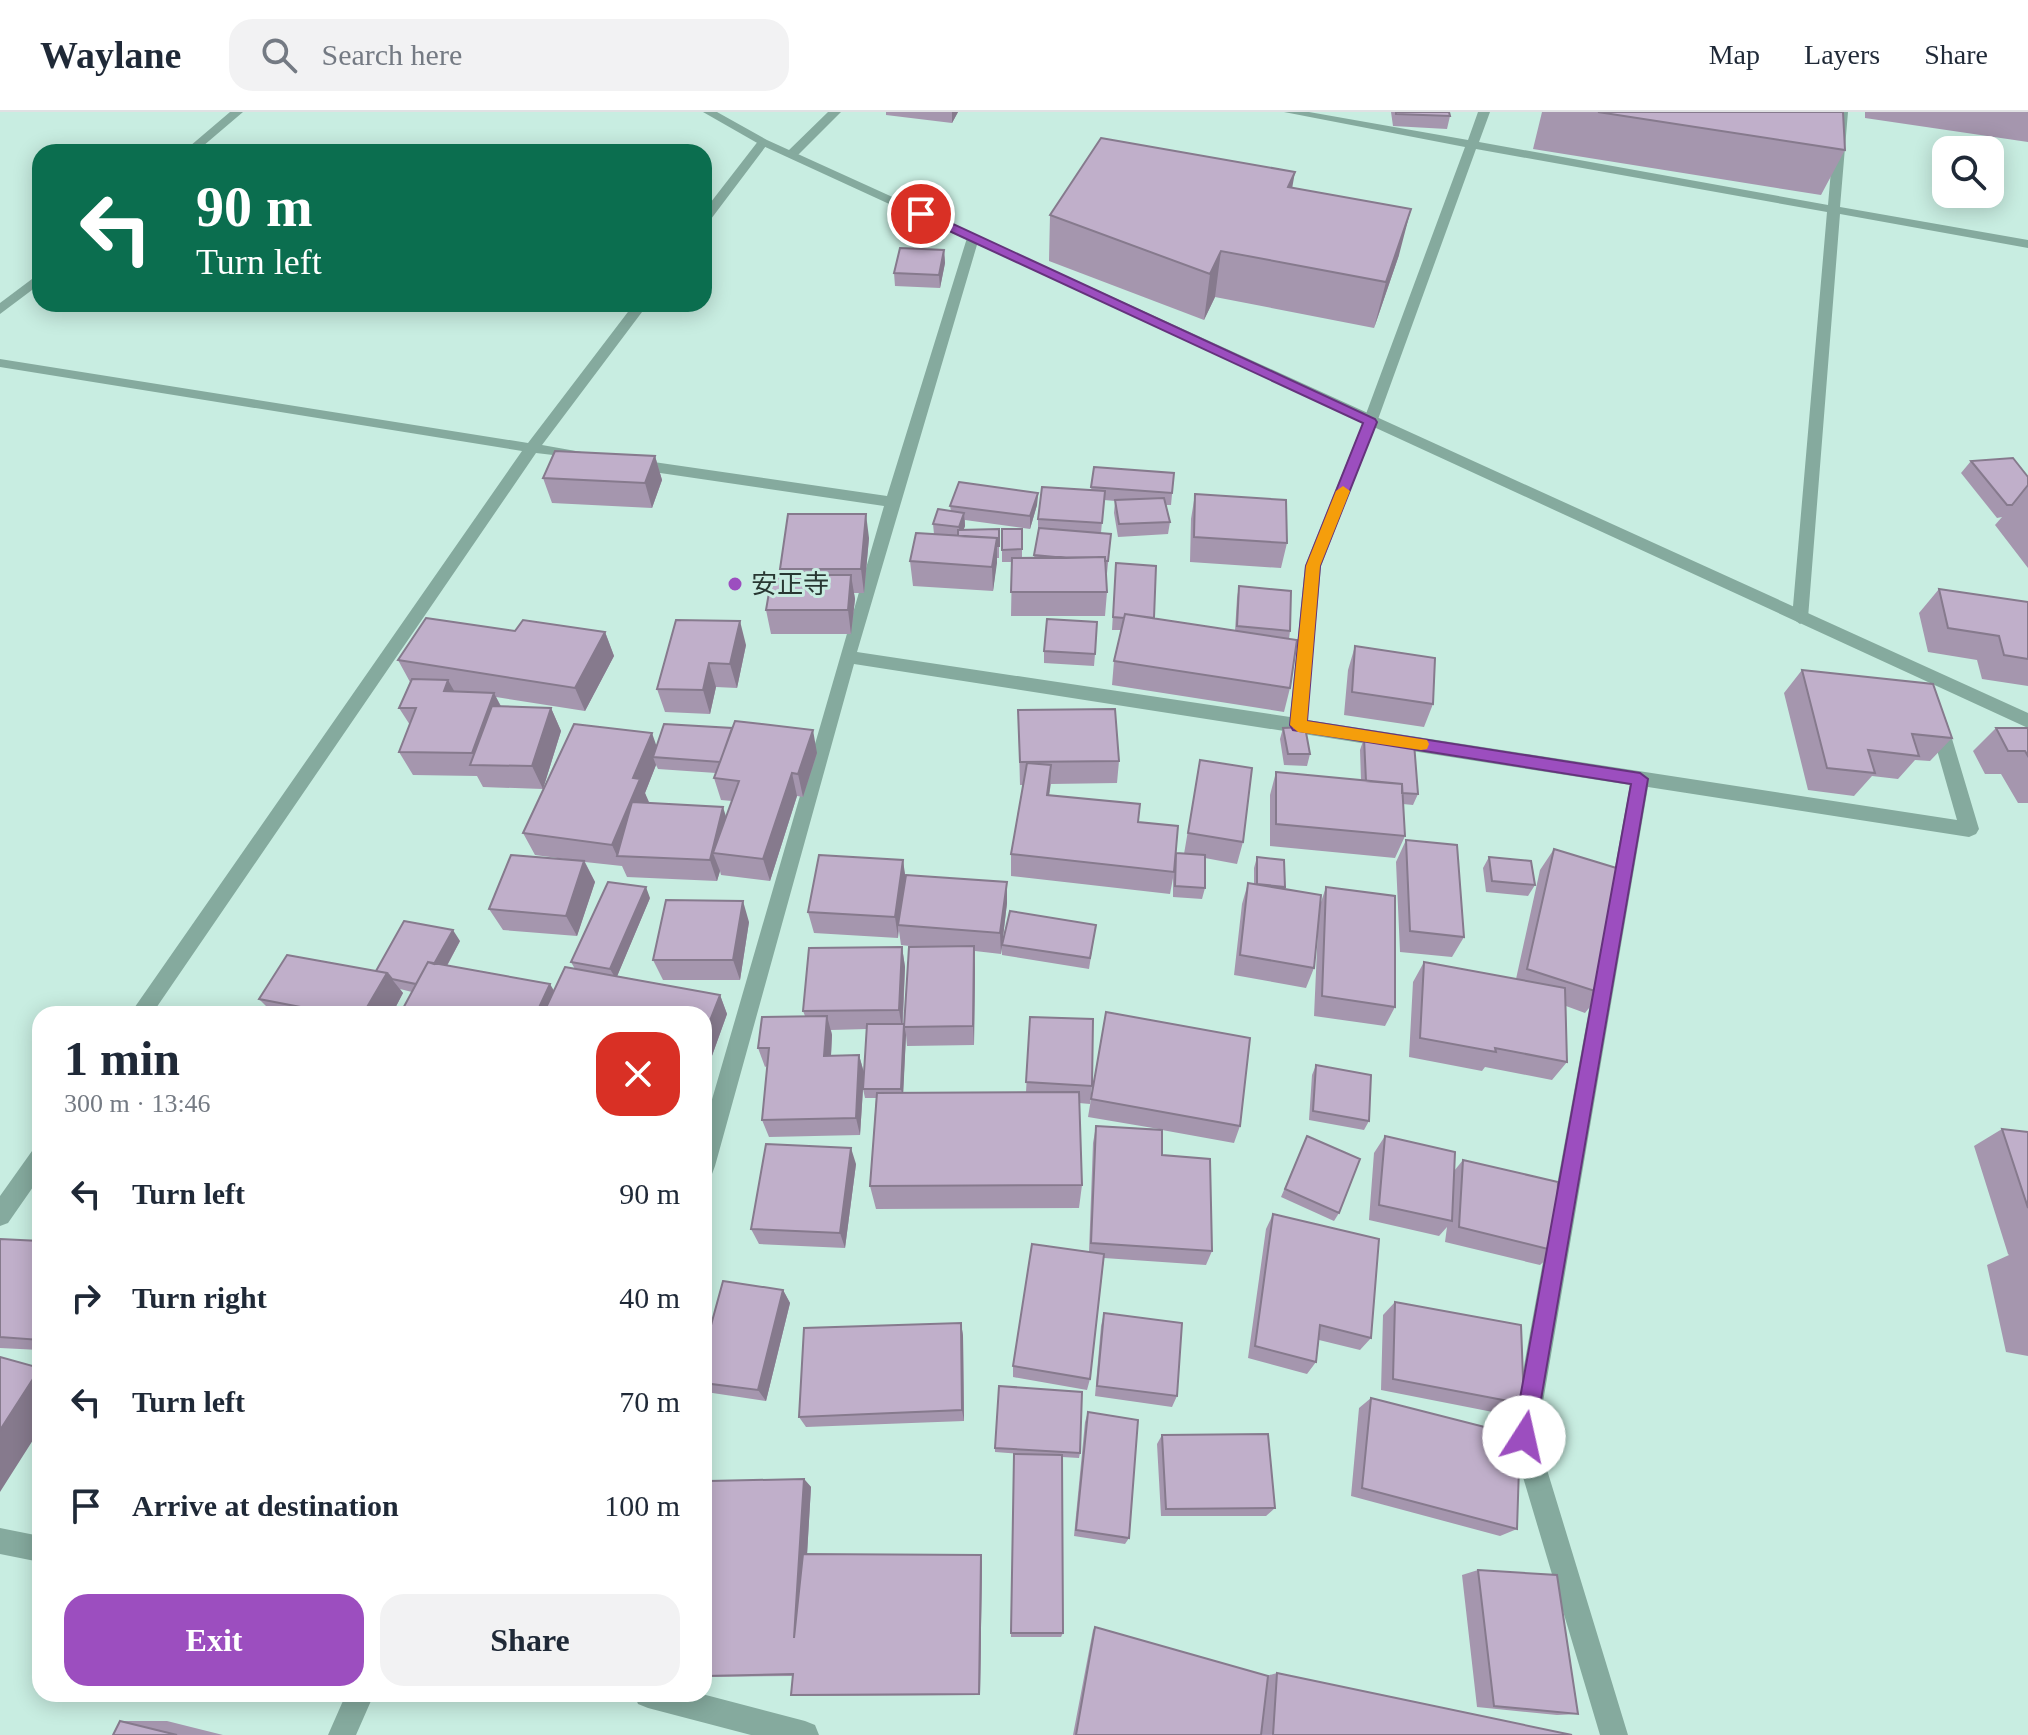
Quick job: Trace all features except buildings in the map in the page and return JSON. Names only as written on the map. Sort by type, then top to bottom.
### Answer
[{"type":"street","points":[[199,144],[237,112]]},
{"type":"street","points":[[709,112],[763,142],[2028,721]]},
{"type":"street","points":[[792,154],[835,112]]},
{"type":"street","points":[[1290,112],[2028,244]]},
{"type":"street","points":[[1298,725],[1313,566],[1370,422],[1484,112]]},
{"type":"street","points":[[1800,618],[1842,112]]},
{"type":"street","points":[[712,209],[763,142]]},
{"type":"street","points":[[712,1138],[973,238]]},
{"type":"street","points":[[0,310],[32,284]]},
{"type":"street","points":[[146,1006],[531,449],[635,312]]},
{"type":"street","points":[[0,363],[531,449],[894,502]]},
{"type":"street","points":[[849,657],[1969,829],[1925,674]]},
{"type":"street","points":[[1614,1735],[1524,1437],[1640,779]]},
{"type":"street","points":[[0,1215],[32,1169]]},
{"type":"street","points":[[0,1541],[32,1547]]},
{"type":"street","points":[[342,1735],[356,1702]]},
{"type":"street","points":[[679,1702],[805,1735]]},
{"type":"slow traffic","points":[[1343,491],[1313,566],[1298,725],[1421,744]]},
{"type":"place","name":"安正寺","points":[[735,584]]},
{"type":"route","points":[[921,214],[1370,422],[1313,566],[1298,725],[1640,779],[1524,1437]]}]
